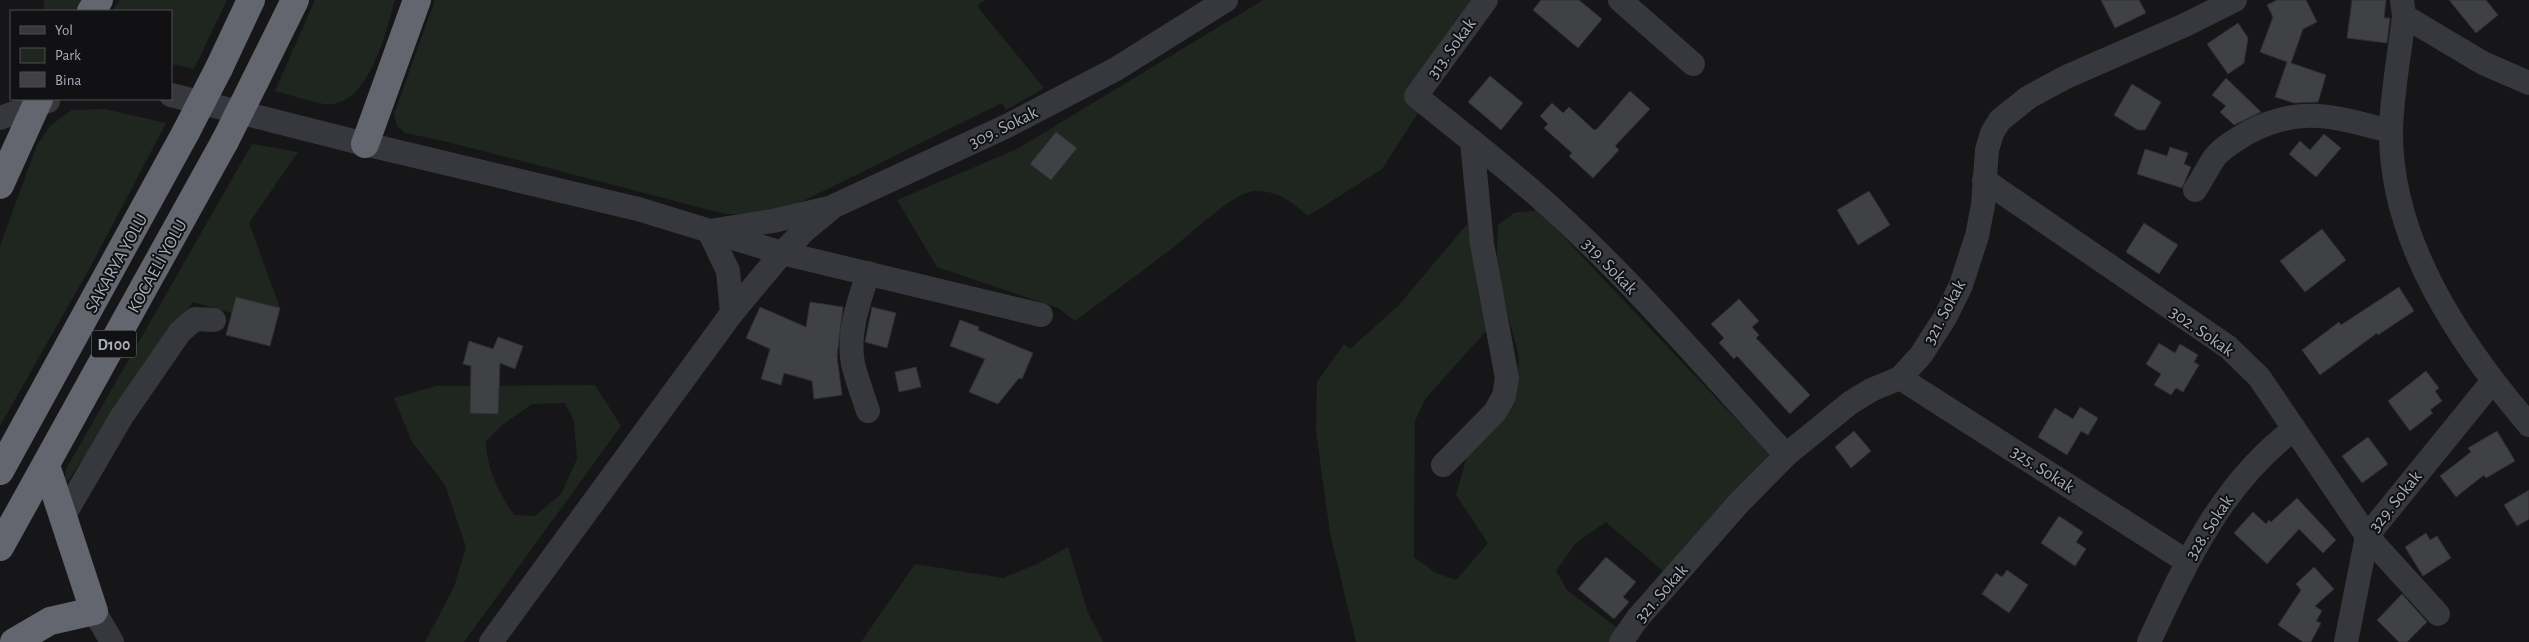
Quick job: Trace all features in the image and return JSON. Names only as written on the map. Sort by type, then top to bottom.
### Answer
[{"type":"highway","name":"SAKARYA YOLU","points":[[0,471],[186,132],[251,0]]},
{"type":"highway","name":"KOCAELİ YOLU","points":[[0,547],[225,141],[296,0]]},
{"type":"highway","points":[[365,144],[417,0]]},
{"type":"highway","points":[[0,185],[42,101]]},
{"type":"highway","points":[[14,642],[50,621],[94,611],[46,465]]},
{"type":"street","name":"309. Sokak","points":[[491,642],[732,313],[782,253],[834,206],[1007,126],[1116,69],[1226,0]]},
{"type":"street","name":"313. Sokak","points":[[1416,96],[1486,0]]},
{"type":"street","points":[[1620,0],[1693,64]]},
{"type":"street","name":"321. Sokak","points":[[1621,642],[1637,619],[1737,505],[1786,455],[1850,403],[1871,390],[1900,378],[1921,355],[1946,316],[1961,284],[1977,236],[1983,206],[1986,150],[1992,133],[2008,111],[2066,77],[2185,25],[2235,0]]},
{"type":"street","points":[[2529,83],[2484,63],[2403,8],[2391,131],[2392,166],[2398,196],[2421,262],[2433,288],[2492,382],[2529,425]]},
{"type":"street","points":[[172,95],[365,144],[638,209],[782,253],[1041,314]]},
{"type":"street","name":"319. Sokak","points":[[1416,96],[1560,215],[1628,284],[1786,455]]},
{"type":"street","points":[[0,118],[42,101]]},
{"type":"street","points":[[2195,190],[2216,156],[2227,146],[2261,126],[2285,117],[2298,115],[2333,117],[2391,131]]},
{"type":"street","points":[[1443,465],[1495,412],[1504,396],[1507,378],[1482,244],[1472,141]]},
{"type":"street","name":"302. Sokak","points":[[1984,180],[2228,347],[2259,377],[2367,536],[2438,614]]},
{"type":"street","points":[[709,231],[773,221],[834,206]]},
{"type":"street","points":[[709,231],[728,271],[732,313]]},
{"type":"street","points":[[868,273],[855,316],[852,340],[853,362],[868,412]]},
{"type":"street","points":[[63,517],[122,416],[180,332],[195,319],[214,320]]},
{"type":"street","name":"325. Sokak","points":[[1900,378],[2186,561]]},
{"type":"street","name":"329. Sokak","points":[[2346,642],[2367,536],[2492,382]]},
{"type":"street","name":"328. Sokak","points":[[2149,642],[2186,561],[2214,515],[2237,484],[2273,445],[2294,430]]},
{"type":"street","points":[[94,611],[112,642]]},
{"type":"green space","points":[[44,0],[83,0],[77,10],[44,10]]},
{"type":"green space","points":[[120,0],[227,0],[194,69],[172,64],[172,10],[113,10]]},
{"type":"green space","points":[[315,0],[395,0],[373,66],[353,94],[340,102],[324,104],[275,91]]},
{"type":"green space","points":[[435,0],[985,0],[977,6],[1044,88],[1006,110],[1002,103],[799,203],[757,214],[725,214],[448,142],[405,133],[397,126],[394,114]]},
{"type":"green space","points":[[1263,0],[1474,0],[1409,91],[1405,102],[1418,113],[1382,169],[1308,216],[1277,195],[1262,191],[1245,194],[1223,207],[1170,250],[1075,321],[1058,308],[937,267],[897,200],[1017,149]]},
{"type":"green space","points":[[105,109],[166,123],[92,264],[0,426],[0,246],[37,145],[51,125],[72,110]]},
{"type":"green space","points":[[252,144],[298,152],[249,223],[280,308],[236,297],[232,313],[193,302],[64,486],[66,469]]},
{"type":"green space","points":[[1538,210],[1769,454],[1716,511],[1664,572],[1606,522],[1576,543],[1556,571],[1567,590],[1620,630],[1612,642],[1356,642],[1330,533],[1316,431],[1317,382],[1344,344],[1350,349],[1399,305],[1467,224],[1479,278],[1487,330],[1425,399],[1415,421],[1414,557],[1436,573],[1456,580],[1488,543],[1456,495],[1467,456],[1517,389],[1519,357],[1496,269],[1498,225],[1514,213]]},
{"type":"green space","points":[[595,385],[621,426],[464,642],[425,642],[454,587],[466,547],[445,485],[412,442],[394,398],[436,386]],"holes":[[[565,403],[574,421],[577,459],[561,494],[535,516],[514,515],[494,480],[486,441],[502,425],[532,404]]]},
{"type":"green space","points":[[1068,547],[1088,613],[1103,642],[861,642],[915,564],[1003,578],[1037,564]]},
{"type":"building","points":[[1541,0],[1579,0],[1602,19],[1578,48],[1533,10]]},
{"type":"building","points":[[2101,0],[2139,0],[2146,13],[2115,28]]},
{"type":"building","points":[[2277,0],[2306,0],[2317,22],[2303,29],[2291,63],[2326,75],[2318,102],[2294,103],[2275,97],[2287,62],[2260,52],[2273,17],[2267,5]]},
{"type":"building","points":[[2352,0],[2386,0],[2384,18],[2390,18],[2387,43],[2347,38]]},
{"type":"building","points":[[2449,0],[2486,0],[2498,15],[2476,33]]},
{"type":"building","points":[[2238,23],[2248,38],[2244,63],[2228,74],[2207,44]]},
{"type":"building","points":[[1490,76],[1523,103],[1501,130],[1468,102]]},
{"type":"building","points":[[2226,78],[2261,112],[2234,125],[2220,112],[2226,106],[2212,95]]},
{"type":"building","points":[[2132,84],[2161,102],[2145,130],[2138,130],[2114,115]]},
{"type":"building","points":[[1630,91],[1650,109],[1615,146],[1619,150],[1593,178],[1569,156],[1572,153],[1544,128],[1548,124],[1540,116],[1552,103],[1563,113],[1569,107],[1594,130],[1597,129]]},
{"type":"building","points":[[1056,132],[1077,148],[1051,180],[1030,164]]},
{"type":"building","points":[[2324,134],[2341,148],[2316,177],[2289,154],[2300,141],[2310,150]]},
{"type":"building","points":[[2170,147],[2188,153],[2184,164],[2191,167],[2182,188],[2137,174],[2145,149],[2167,156]]},
{"type":"building","points":[[1869,191],[1890,225],[1858,245],[1837,210]]},
{"type":"building","points":[[2144,223],[2178,245],[2159,274],[2126,252]]},
{"type":"building","points":[[2322,229],[2346,260],[2305,292],[2280,261]]},
{"type":"building","points":[[2399,287],[2414,311],[2378,335],[2377,333],[2320,375],[2302,350],[2339,322],[2341,325]]},
{"type":"building","points":[[236,297],[280,308],[270,346],[226,335]]},
{"type":"building","points":[[1739,299],[1759,321],[1752,327],[1759,335],[1756,338],[1810,395],[1790,414],[1737,356],[1734,359],[1719,343],[1724,338],[1711,324]]},
{"type":"building","points":[[810,302],[843,307],[837,356],[842,395],[814,399],[812,381],[784,373],[781,385],[761,379],[770,349],[746,338],[760,307],[806,327]]},
{"type":"building","points":[[872,307],[896,313],[887,348],[865,342]]},
{"type":"building","points":[[960,320],[979,327],[978,330],[1033,353],[1022,379],[1019,378],[998,404],[969,392],[985,359],[950,346]]},
{"type":"building","points":[[498,337],[523,346],[515,369],[500,363],[498,414],[470,413],[471,366],[463,364],[469,341],[493,349]]},
{"type":"building","points":[[2159,343],[2175,353],[2180,344],[2198,355],[2194,362],[2199,365],[2183,392],[2176,388],[2171,395],[2154,385],[2161,374],[2146,364]]},
{"type":"building","points":[[916,367],[921,387],[899,392],[895,372]]},
{"type":"building","points":[[2426,371],[2439,388],[2435,391],[2442,401],[2430,410],[2433,413],[2410,431],[2388,401]]},
{"type":"building","points":[[2080,407],[2098,418],[2088,435],[2081,431],[2067,455],[2038,437],[2055,408],[2073,419]]},
{"type":"building","points":[[1854,431],[1871,451],[1851,468],[1835,447]]},
{"type":"building","points":[[2497,431],[2515,461],[2486,478],[2484,475],[2456,497],[2440,476],[2471,452],[2468,448]]},
{"type":"building","points":[[2368,437],[2388,464],[2362,483],[2342,456]]},
{"type":"building","points":[[2529,490],[2529,519],[2517,526],[2504,505]]},
{"type":"building","points":[[2297,498],[2336,540],[2323,553],[2299,529],[2267,564],[2234,533],[2253,512],[2266,524],[2269,520],[2271,522]]},
{"type":"building","points":[[2059,516],[2083,532],[2076,542],[2086,549],[2075,566],[2041,543]]},
{"type":"building","points":[[2426,533],[2430,540],[2437,536],[2451,558],[2423,576],[2405,547]]},
{"type":"building","points":[[1606,557],[1636,582],[1623,597],[1629,602],[1614,619],[1578,589]]},
{"type":"building","points":[[2314,567],[2334,589],[2315,606],[2322,611],[2316,621],[2321,623],[2311,642],[2303,642],[2278,625],[2301,590],[2296,584]]},
{"type":"building","points":[[2007,570],[2028,585],[2009,613],[1982,594],[1996,573],[2002,577]]},
{"type":"building","points":[[2402,594],[2427,622],[2407,642],[2399,642],[2377,620]]}]
